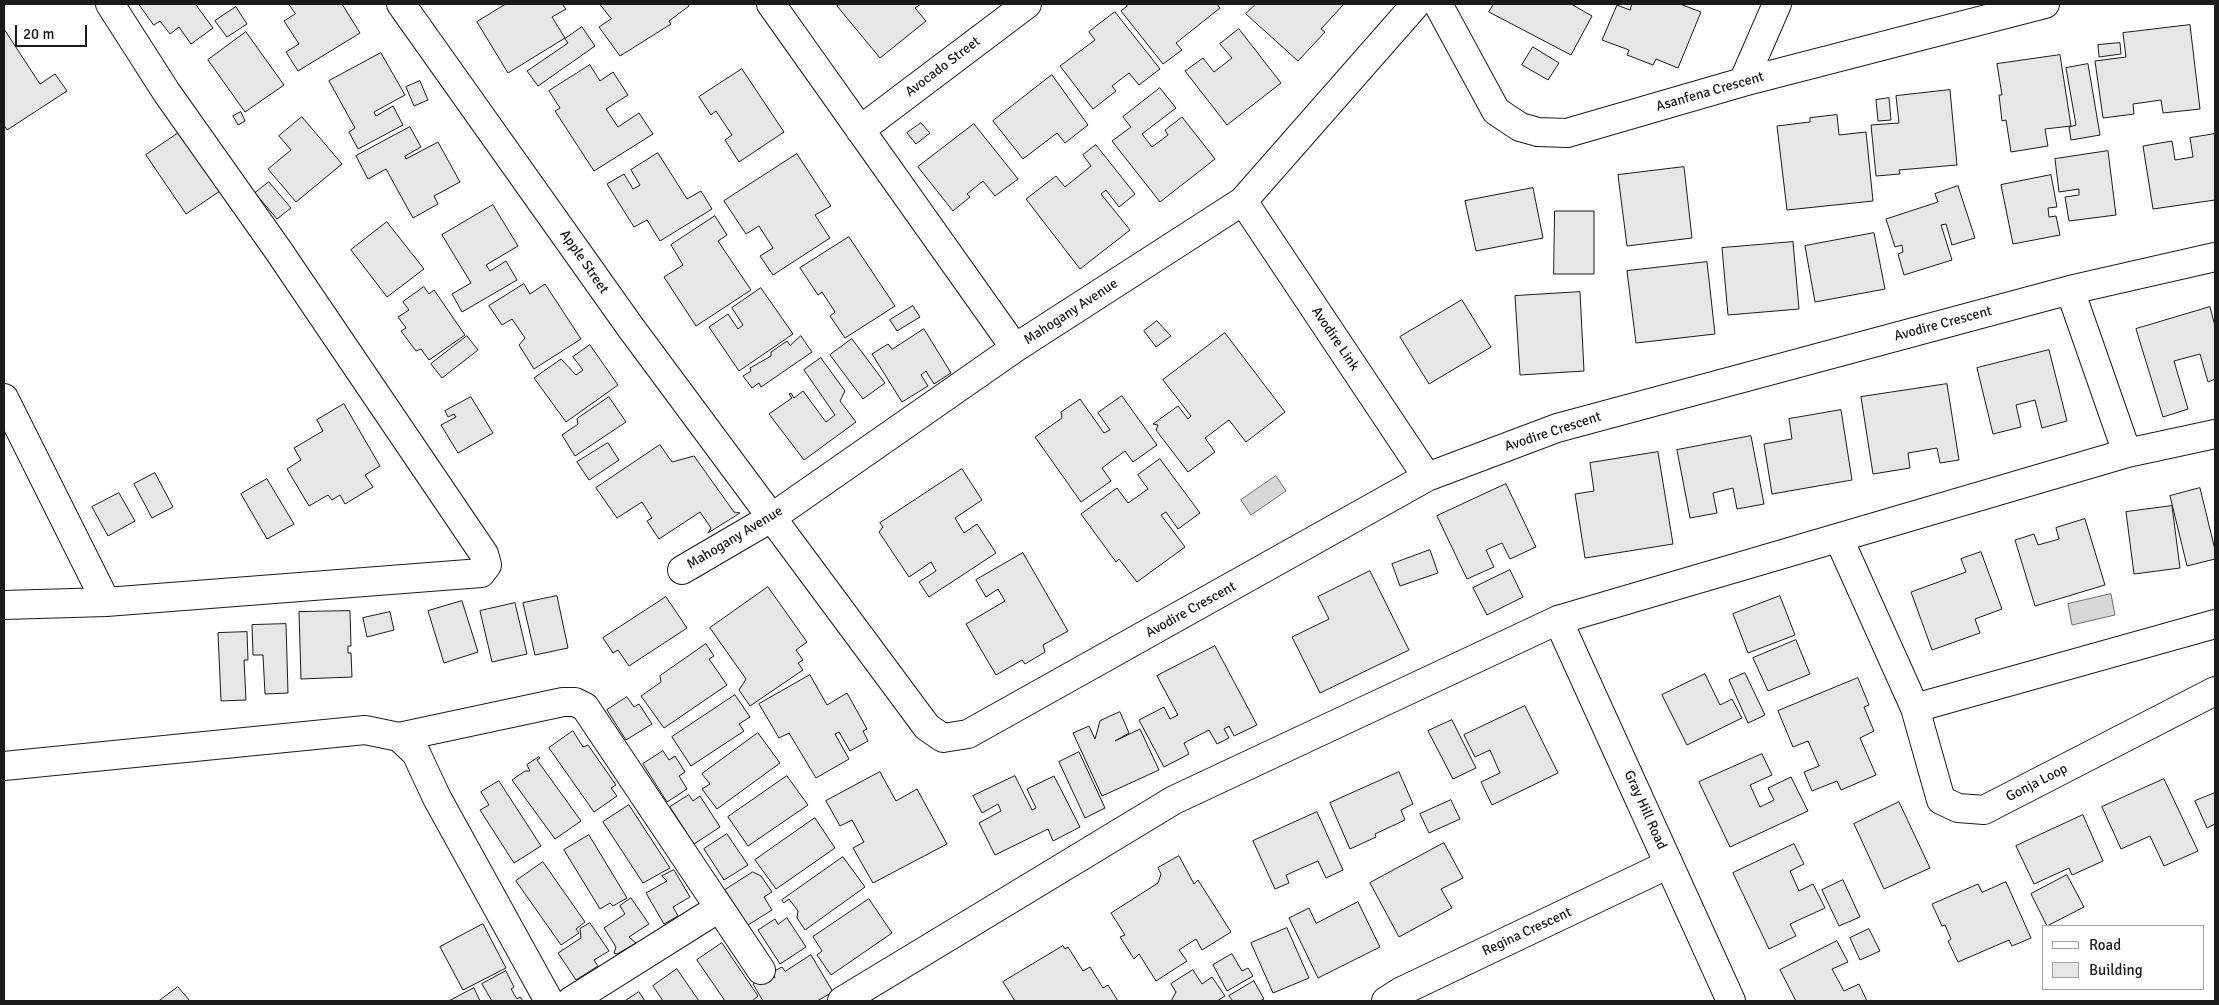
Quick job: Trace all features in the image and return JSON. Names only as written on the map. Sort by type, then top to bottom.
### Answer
[{"type":"street","points":[[4,605],[106,602],[481,573],[487,565],[484,554],[278,250],[167,93],[110,4]]},
{"type":"street","name":"Apple Street","points":[[401,4],[631,328],[771,518],[927,727],[943,738]]},
{"type":"street","points":[[771,4],[1015,348]]},
{"type":"street","name":"Avocado Street","points":[[860,130],[1027,4]]},
{"type":"street","name":"Mahogany Avenue","points":[[682,570],[771,518],[1015,348],[1244,201],[1416,4]]},
{"type":"street","name":"Asanfena Crescent","points":[[1438,4],[1496,111],[1520,127],[1538,132],[1567,132],[1743,82],[2045,4]]},
{"type":"street","points":[[1743,82],[1777,4]]},
{"type":"street","name":"Avodire Link","points":[[1244,201],[1427,477]]},
{"type":"street","name":"Avodire Crescent","points":[[943,738],[968,734],[1427,477],[1557,428],[2070,290],[2215,257]]},
{"type":"street","points":[[2070,290],[2127,454]]},
{"type":"street","points":[[4,398],[106,602]]},
{"type":"street","points":[[842,1001],[1174,800],[1558,620],[2127,454],[2215,434]]},
{"type":"street","name":"Gonja Loop","points":[[1840,539],[1915,708],[1941,800],[1958,808],[1984,810],[2215,691]]},
{"type":"street","name":"Gray Hill Road","points":[[1558,620],[1731,1001]]},
{"type":"street","points":[[1915,708],[2215,624]]},
{"type":"street","points":[[4,766],[365,730],[399,737],[563,702],[575,702],[585,707],[761,970]]},
{"type":"street","points":[[399,737],[416,753],[437,798],[549,1001]]},
{"type":"street","name":"Regina Crescent","points":[[1397,998],[1669,864]]},
{"type":"street","points":[[571,1001],[720,908]]},
{"type":"shaded area","points":[[1276,476],[1286,491],[1251,515],[1241,500]]},
{"type":"shaded area","points":[[2111,594],[2115,615],[2072,625],[2068,604]]},
{"type":"building","points":[[139,4],[197,4],[213,28],[191,44],[179,27],[170,34],[160,21],[154,25]]},
{"type":"building","points":[[289,4],[342,4],[360,33],[298,71],[286,52],[299,44],[284,21],[295,14]]},
{"type":"building","points":[[506,4],[562,4],[566,9],[552,17],[565,38],[508,73],[477,22]]},
{"type":"building","points":[[600,4],[688,4],[689,6],[669,21],[671,24],[620,56],[599,27],[611,19]]},
{"type":"building","points":[[840,4],[921,4],[915,8],[926,21],[880,58],[837,6]]},
{"type":"building","points":[[1125,4],[1217,4],[1220,8],[1176,43],[1182,50],[1163,64],[1121,11],[1127,6]]},
{"type":"building","points":[[1256,4],[1343,5],[1321,29],[1325,32],[1298,61],[1246,14]]},
{"type":"building","points":[[1494,4],[1571,4],[1592,16],[1571,55],[1489,12]]},
{"type":"building","points":[[1632,4],[1680,4],[1701,12],[1678,68],[1656,59],[1653,65],[1627,55],[1629,50],[1602,40],[1617,5],[1630,10]]},
{"type":"building","points":[[236,7],[247,24],[227,37],[215,21]]},
{"type":"building","points":[[1115,12],[1160,69],[1139,85],[1129,73],[1112,86],[1116,91],[1093,109],[1060,66],[1095,40],[1089,32]]},
{"type":"building","points":[[2190,25],[2200,109],[2163,113],[2161,100],[2133,104],[2134,114],[2103,118],[2095,61],[2126,57],[2123,33]]},
{"type":"building","points":[[582,27],[595,46],[538,86],[527,71],[568,43],[565,39]]},
{"type":"building","points":[[4,29],[40,84],[55,74],[67,91],[7,130],[4,125]]},
{"type":"building","points":[[1239,29],[1281,83],[1227,125],[1185,71],[1203,58],[1214,72],[1232,58],[1220,44]]},
{"type":"building","points":[[246,32],[284,85],[245,112],[208,60]]},
{"type":"building","points":[[2120,43],[2121,54],[2099,57],[2098,45]]},
{"type":"building","points":[[1533,47],[1559,63],[1548,80],[1522,65]]},
{"type":"building","points":[[381,53],[405,95],[374,112],[376,116],[393,106],[403,125],[358,149],[349,132],[355,128],[329,81]]},
{"type":"building","points":[[2060,55],[2071,126],[2045,129],[2048,146],[2011,152],[2006,120],[2002,121],[1999,95],[2002,95],[1997,64]]},
{"type":"building","points":[[2088,64],[2100,135],[2071,140],[2069,127],[2076,125],[2066,68]]},
{"type":"building","points":[[590,65],[600,81],[613,72],[628,95],[606,109],[618,127],[639,113],[653,134],[594,171],[555,111],[560,108],[549,91]]},
{"type":"building","points":[[742,69],[784,132],[739,162],[725,140],[732,135],[716,111],[711,115],[699,97]]},
{"type":"building","points":[[1052,75],[1088,125],[1065,143],[1057,133],[1023,159],[993,121]]},
{"type":"building","points":[[420,81],[428,100],[414,106],[406,87]]},
{"type":"building","points":[[1160,88],[1176,108],[1142,134],[1152,147],[1168,135],[1165,130],[1182,117],[1215,159],[1160,202],[1112,141],[1131,127],[1123,117]]},
{"type":"building","points":[[1950,90],[1957,165],[1899,170],[1900,174],[1876,176],[1871,125],[1899,123],[1896,96]]},
{"type":"building","points":[[1889,98],[1891,120],[1878,121],[1876,100]]},
{"type":"building","points":[[241,112],[245,121],[238,125],[233,116]]},
{"type":"building","points":[[1837,115],[1839,135],[1866,132],[1873,201],[1787,210],[1777,126],[1810,122],[1810,118]]},
{"type":"building","points":[[302,117],[342,164],[296,202],[268,169],[291,150],[279,136]]},
{"type":"building","points":[[921,123],[930,133],[916,144],[907,133]]},
{"type":"building","points":[[974,124],[1018,179],[995,196],[983,181],[967,194],[970,197],[953,211],[918,167]]},
{"type":"building","points":[[410,127],[421,147],[405,156],[406,159],[438,142],[460,182],[434,196],[438,204],[413,218],[386,169],[368,179],[356,156]]},
{"type":"building","points":[[180,132],[220,191],[186,214],[146,155]]},
{"type":"building","points":[[2215,134],[2215,200],[2153,209],[2143,146],[2172,141],[2175,160],[2193,157],[2190,138]]},
{"type":"building","points":[[1096,145],[1135,194],[1119,207],[1106,190],[1101,194],[1130,230],[1080,269],[1026,199],[1056,176],[1065,187],[1091,166],[1083,155]]},
{"type":"building","points":[[2108,151],[2116,215],[2069,221],[2065,197],[2079,195],[2079,189],[2059,192],[2055,159]]},
{"type":"building","points":[[658,153],[687,199],[701,191],[712,209],[660,241],[647,220],[634,227],[607,184],[624,174],[633,189],[640,185],[631,170]]},
{"type":"building","points":[[797,154],[831,206],[815,215],[830,238],[773,275],[760,256],[773,248],[759,226],[746,234],[724,201]]},
{"type":"building","points":[[1684,167],[1692,238],[1627,246],[1618,175]]},
{"type":"building","points":[[2051,175],[2057,207],[2048,208],[2049,217],[2056,216],[2060,235],[2013,244],[2001,185]]},
{"type":"building","points":[[269,182],[291,208],[277,219],[255,193]]},
{"type":"building","points":[[1958,186],[1975,238],[1952,245],[1946,224],[1941,225],[1952,260],[1904,275],[1898,254],[1903,252],[1902,245],[1895,247],[1886,219],[1938,202],[1935,194]]},
{"type":"building","points":[[1533,188],[1543,238],[1476,251],[1465,201]]},
{"type":"building","points":[[493,205],[518,246],[486,265],[490,271],[506,261],[517,280],[462,312],[452,294],[471,283],[442,235]]},
{"type":"building","points":[[1555,211],[1594,211],[1594,274],[1554,274]]},
{"type":"building","points":[[715,216],[727,235],[718,241],[751,290],[696,326],[664,277],[683,265],[671,245]]},
{"type":"building","points":[[387,222],[424,269],[387,297],[351,250]]},
{"type":"building","points":[[1874,233],[1885,289],[1815,302],[1805,246]]},
{"type":"building","points":[[849,237],[895,306],[845,338],[830,316],[835,312],[822,292],[818,295],[800,268]]},
{"type":"building","points":[[1793,242],[1799,309],[1728,315],[1722,248]]},
{"type":"building","points":[[1707,262],[1715,334],[1636,343],[1627,271]]},
{"type":"building","points":[[524,284],[530,294],[545,284],[581,339],[534,369],[519,345],[525,338],[512,319],[502,325],[489,306]]},
{"type":"building","points":[[424,287],[429,294],[434,290],[465,335],[429,360],[421,349],[416,351],[401,331],[406,328],[398,317],[409,310],[403,302]]},
{"type":"building","points":[[761,288],[793,334],[739,371],[709,327],[728,314],[738,329],[743,325],[732,308]]},
{"type":"building","points":[[1580,292],[1584,371],[1520,375],[1515,296]]},
{"type":"building","points":[[1462,300],[1491,347],[1429,384],[1400,337]]},
{"type":"building","points":[[913,306],[920,317],[897,331],[890,320]]},
{"type":"building","points":[[2210,307],[2215,326],[2215,379],[2208,382],[2200,354],[2174,361],[2188,409],[2163,417],[2136,329]]},
{"type":"building","points":[[1157,321],[1171,336],[1156,347],[1144,331]]},
{"type":"building","points":[[924,329],[951,373],[934,384],[926,371],[921,375],[928,386],[902,402],[872,354],[888,344],[892,349]]},
{"type":"building","points":[[1225,333],[1285,412],[1246,442],[1229,420],[1205,438],[1215,452],[1188,472],[1156,430],[1158,425],[1153,424],[1178,406],[1188,419],[1191,416],[1163,380]]},
{"type":"building","points":[[467,336],[478,350],[442,378],[431,364]]},
{"type":"building","points":[[801,336],[812,352],[761,387],[759,383],[752,388],[743,376],[751,371],[750,368],[771,356],[771,352],[787,341],[790,345]]},
{"type":"building","points":[[852,339],[885,383],[863,399],[830,355]]},
{"type":"building","points":[[590,345],[618,385],[566,422],[534,378],[561,359],[576,375],[583,370],[573,357]]},
{"type":"building","points":[[2049,350],[2067,421],[2042,428],[2035,400],[2016,405],[2021,427],[1993,434],[1977,368]]},
{"type":"building","points":[[821,358],[845,391],[840,401],[856,422],[804,460],[769,414],[792,398],[789,394],[791,393],[794,398],[803,391],[826,422],[835,415],[804,370]]},
{"type":"building","points":[[1947,384],[1959,460],[1940,463],[1937,448],[1908,453],[1910,468],[1873,474],[1861,397]]},
{"type":"building","points":[[1122,396],[1157,445],[1133,462],[1125,451],[1102,468],[1111,481],[1081,502],[1035,437],[1062,418],[1061,412],[1080,399],[1104,433],[1110,430],[1098,413]]},
{"type":"building","points":[[471,397],[493,433],[458,453],[441,425],[456,417],[454,414],[448,417],[445,411]]},
{"type":"building","points":[[609,397],[626,422],[575,456],[562,435],[578,424],[577,419]]},
{"type":"building","points":[[344,404],[380,466],[365,475],[373,487],[345,504],[340,495],[332,500],[328,495],[309,506],[287,469],[301,460],[294,448],[323,431],[317,420]]},
{"type":"building","points":[[1841,410],[1852,480],[1772,494],[1764,444],[1792,439],[1789,419]]},
{"type":"building","points":[[1751,436],[1764,504],[1737,509],[1733,488],[1713,493],[1717,513],[1690,518],[1677,450]]},
{"type":"building","points":[[608,443],[619,460],[589,480],[577,462]]},
{"type":"building","points":[[660,445],[672,462],[694,456],[734,512],[740,513],[708,533],[711,528],[700,512],[659,539],[647,521],[652,518],[642,502],[617,518],[596,488]]},
{"type":"building","points":[[1658,452],[1673,544],[1585,558],[1575,494],[1594,491],[1590,463]]},
{"type":"building","points":[[1160,459],[1200,513],[1178,529],[1166,512],[1161,515],[1185,547],[1137,582],[1119,559],[1116,562],[1081,514],[1117,488],[1128,503],[1148,489],[1138,475]]},
{"type":"building","points":[[962,469],[982,500],[955,518],[964,533],[977,524],[996,553],[929,597],[919,582],[936,571],[931,562],[909,577],[879,532],[883,527],[880,523]]},
{"type":"building","points":[[155,473],[173,507],[152,518],[134,484]]},
{"type":"building","points":[[267,479],[294,524],[267,539],[241,494]]},
{"type":"building","points":[[1506,484],[1536,547],[1510,559],[1502,543],[1486,550],[1494,567],[1467,579],[1437,516]]},
{"type":"building","points":[[2200,488],[2215,550],[2215,559],[2187,566],[2170,496]]},
{"type":"building","points":[[119,493],[135,521],[108,536],[92,507]]},
{"type":"building","points":[[2172,506],[2180,568],[2134,574],[2126,512]]},
{"type":"building","points":[[2085,519],[2105,585],[2035,606],[2015,540],[2034,534],[2038,545],[2059,539],[2056,528]]},
{"type":"building","points":[[1430,550],[1438,573],[1400,586],[1392,564]]},
{"type":"building","points":[[1981,552],[2002,609],[1975,619],[1980,633],[1932,650],[1911,592],[1966,572],[1961,559]]},
{"type":"building","points":[[1023,553],[1068,631],[1043,645],[1045,652],[1025,664],[1022,660],[996,675],[966,624],[1005,601],[998,589],[986,597],[976,580]]},
{"type":"building","points":[[1510,570],[1523,597],[1487,615],[1473,588]]},
{"type":"building","points":[[1370,571],[1409,650],[1320,693],[1292,637],[1329,619],[1318,597]]},
{"type":"building","points":[[768,587],[807,642],[796,650],[803,660],[798,663],[803,670],[750,706],[739,690],[746,679],[710,628]]},
{"type":"building","points":[[557,596],[568,648],[535,655],[523,603]]},
{"type":"building","points":[[1780,596],[1795,635],[1748,653],[1733,614]]},
{"type":"building","points":[[666,597],[687,628],[629,666],[618,650],[613,653],[603,638]]},
{"type":"building","points":[[462,601],[478,652],[444,663],[428,611]]},
{"type":"building","points":[[515,603],[527,654],[492,662],[480,611]]},
{"type":"building","points":[[350,611],[351,646],[348,646],[348,653],[351,653],[352,677],[301,679],[299,612]]},
{"type":"building","points":[[390,612],[394,630],[367,637],[363,618]]},
{"type":"building","points":[[286,624],[288,693],[265,694],[263,655],[253,655],[252,625]]},
{"type":"building","points":[[247,632],[248,660],[244,660],[246,700],[221,701],[218,633]]},
{"type":"building","points":[[1796,640],[1810,674],[1768,691],[1753,658]]},
{"type":"building","points":[[706,644],[714,656],[709,659],[727,685],[664,728],[641,696],[661,682],[660,676]]},
{"type":"building","points":[[1215,646],[1257,725],[1234,736],[1229,726],[1224,729],[1229,738],[1217,744],[1209,730],[1184,743],[1189,754],[1164,767],[1139,720],[1164,707],[1170,719],[1178,715],[1157,676]]},
{"type":"building","points":[[1745,673],[1765,715],[1748,723],[1729,680]]},
{"type":"building","points":[[1705,674],[1720,705],[1732,699],[1742,718],[1687,745],[1662,695]]},
{"type":"building","points":[[810,675],[827,705],[847,693],[867,729],[863,731],[868,741],[850,751],[839,732],[835,734],[849,759],[816,778],[789,733],[779,738],[759,704]]},
{"type":"building","points":[[1858,678],[1869,705],[1864,707],[1874,731],[1860,738],[1876,775],[1841,790],[1837,781],[1812,791],[1804,772],[1819,766],[1808,741],[1793,747],[1778,711]]},
{"type":"building","points":[[735,695],[750,717],[739,724],[744,731],[691,766],[672,737]]},
{"type":"building","points":[[627,697],[634,707],[639,704],[652,724],[626,740],[607,710]]},
{"type":"building","points":[[1525,706],[1558,773],[1492,805],[1481,782],[1500,773],[1490,750],[1475,757],[1464,735]]},
{"type":"building","points":[[1120,712],[1129,733],[1115,741],[1140,729],[1159,770],[1102,796],[1073,733],[1089,726],[1095,739],[1100,721]]},
{"type":"building","points":[[1452,720],[1476,768],[1453,779],[1428,731]]},
{"type":"building","points":[[573,731],[583,747],[588,745],[616,785],[611,788],[617,796],[594,812],[549,748]]},
{"type":"building","points":[[758,733],[780,763],[717,809],[702,789],[710,784],[702,774]]},
{"type":"building","points":[[663,751],[669,760],[675,756],[685,772],[679,776],[687,789],[667,802],[643,764]]},
{"type":"building","points":[[1079,752],[1105,808],[1085,818],[1059,762]]},
{"type":"building","points":[[1762,754],[1772,775],[1750,785],[1760,807],[1774,800],[1768,788],[1791,777],[1808,811],[1730,847],[1699,782]]},
{"type":"building","points":[[539,757],[537,760],[581,821],[555,839],[512,780],[525,771],[530,771],[527,765]]},
{"type":"building","points":[[880,772],[896,801],[917,789],[947,844],[873,883],[853,848],[864,842],[852,820],[840,826],[826,801]]},
{"type":"building","points":[[1399,772],[1413,804],[1401,810],[1405,820],[1375,834],[1376,837],[1350,849],[1330,803]]},
{"type":"building","points":[[787,776],[808,805],[748,846],[728,817]]},
{"type":"building","points":[[1015,776],[1032,810],[1036,808],[1027,789],[1054,776],[1080,827],[1053,841],[1048,829],[995,855],[979,823],[1001,811],[998,804],[982,813],[973,796]]},
{"type":"building","points":[[2164,779],[2198,851],[2164,866],[2150,836],[2121,849],[2102,807]]},
{"type":"building","points":[[499,781],[541,846],[514,863],[480,810],[489,805],[481,792]]},
{"type":"building","points":[[2215,793],[2215,824],[2207,828],[2195,801]]},
{"type":"building","points":[[689,795],[693,801],[700,796],[720,827],[694,844],[670,807]]},
{"type":"building","points":[[1451,800],[1460,819],[1429,833],[1420,814]]},
{"type":"building","points":[[1899,802],[1930,868],[1884,889],[1854,824]]},
{"type":"building","points":[[629,805],[670,868],[643,883],[603,822]]},
{"type":"building","points":[[1317,812],[1343,870],[1326,878],[1318,861],[1286,875],[1289,883],[1275,889],[1253,841]]},
{"type":"building","points":[[2083,815],[2103,861],[2072,875],[2069,868],[2034,884],[2016,846]]},
{"type":"building","points":[[815,818],[835,848],[776,889],[755,860]]},
{"type":"building","points":[[727,834],[748,865],[724,880],[704,849]]},
{"type":"building","points":[[589,835],[627,898],[613,906],[610,903],[600,909],[564,850]]},
{"type":"building","points":[[1444,843],[1463,878],[1441,889],[1452,908],[1399,937],[1370,883]]},
{"type":"building","points":[[1794,844],[1804,864],[1790,871],[1799,891],[1813,884],[1825,908],[1790,924],[1796,936],[1769,949],[1733,873]]},
{"type":"building","points":[[1179,856],[1194,884],[1198,880],[1231,932],[1202,950],[1196,939],[1179,950],[1187,961],[1156,981],[1139,954],[1134,959],[1120,937],[1125,935],[1111,913],[1158,883],[1161,874],[1158,868]]},
{"type":"building","points":[[843,857],[865,887],[805,930],[797,918],[798,911],[789,899],[784,903],[782,900]]},
{"type":"building","points":[[543,862],[585,922],[576,929],[579,933],[561,945],[516,881]]},
{"type":"building","points":[[674,870],[690,897],[673,907],[678,916],[664,924],[646,893],[667,881],[662,876]]},
{"type":"building","points":[[753,872],[761,876],[772,892],[764,897],[772,910],[748,925],[725,890]]},
{"type":"building","points":[[2067,875],[2084,907],[2046,925],[2031,894]]},
{"type":"building","points":[[1843,880],[1860,917],[1839,926],[1822,890]]},
{"type":"building","points":[[2006,882],[2031,938],[2012,946],[2009,940],[1958,962],[1948,941],[1951,939],[1945,925],[1942,926],[1932,904],[1978,884],[1982,892]]},
{"type":"building","points":[[631,898],[649,924],[629,937],[636,943],[617,954],[614,953],[616,947],[604,928],[625,914],[620,906]]},
{"type":"building","points":[[869,899],[892,933],[831,975],[817,955],[822,951],[813,937]]},
{"type":"building","points":[[1358,902],[1380,947],[1318,978],[1289,918],[1309,908],[1316,923]]},
{"type":"building","points":[[787,918],[806,947],[780,964],[758,930],[775,919],[778,924]]},
{"type":"building","points":[[590,923],[609,951],[594,960],[598,966],[576,980],[558,953],[581,938],[580,929]]},
{"type":"building","points":[[483,924],[506,968],[463,990],[440,947]]},
{"type":"building","points":[[1287,928],[1309,978],[1273,993],[1251,943]]},
{"type":"building","points":[[1869,929],[1880,951],[1860,960],[1850,938]]},
{"type":"building","points":[[1837,941],[1848,962],[1832,969],[1844,991],[1859,984],[1867,1001],[1796,1001],[1780,970]]},
{"type":"building","points":[[722,943],[758,996],[752,1001],[725,1001],[697,960]]},
{"type":"building","points":[[1063,946],[1065,949],[1068,947],[1083,971],[1090,967],[1103,988],[1108,985],[1118,1001],[1015,1001],[1003,982]]},
{"type":"building","points":[[1232,954],[1242,971],[1248,968],[1253,976],[1227,991],[1213,965]]},
{"type":"building","points":[[811,955],[833,992],[817,1001],[763,1001],[753,984],[769,974],[775,978],[772,972],[782,967],[785,971]]},
{"type":"building","points":[[677,969],[699,1001],[663,1001],[653,986]]},
{"type":"building","points":[[1193,970],[1202,984],[1212,977],[1225,996],[1217,1001],[1171,1001],[1176,992],[1171,984]]},
{"type":"building","points":[[506,971],[514,987],[511,989],[517,999],[520,997],[523,1001],[492,1001],[482,984]]},
{"type":"building","points":[[1254,981],[1264,999],[1260,1001],[1233,1001],[1229,996]]},
{"type":"building","points":[[178,987],[190,1001],[159,1001]]},
{"type":"building","points":[[474,988],[480,1001],[449,1001]]},
{"type":"building","points":[[639,992],[645,1001],[625,1001]]}]
